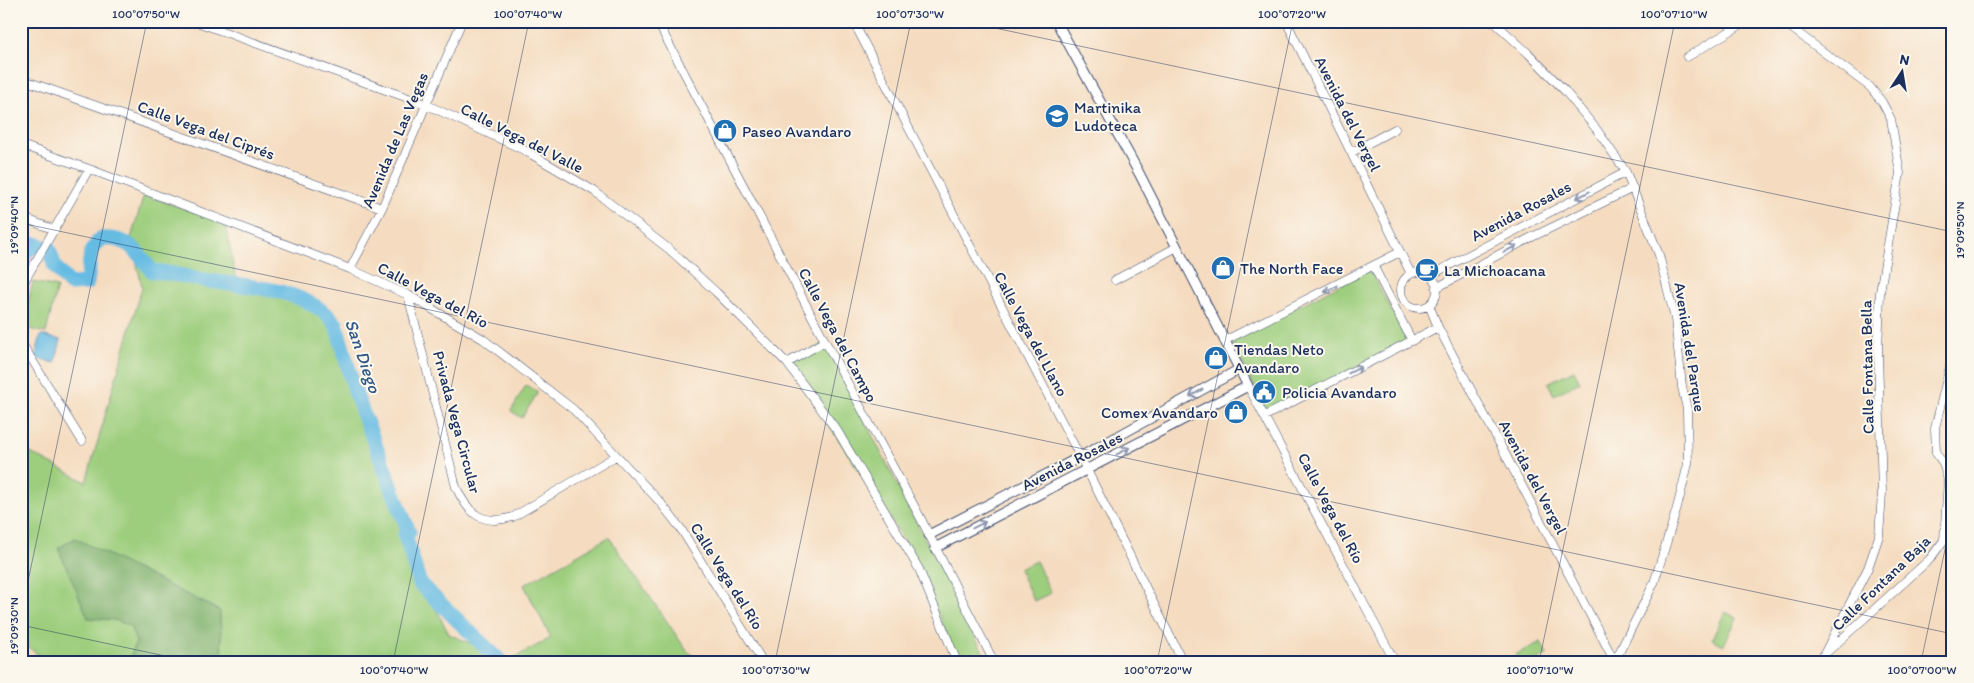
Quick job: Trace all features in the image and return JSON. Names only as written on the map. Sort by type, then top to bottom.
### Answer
[{"type":"street","name":"Calle Vega del Valle","points":[[194,21],[425,104],[524,150],[594,191],[670,250],[717,292],[787,363]]},
{"type":"street","name":"Avenida de Las Vegas","points":[[350,269],[382,208],[462,21]]},
{"type":"street","name":"Calle Vega del Campo","points":[[657,21],[824,341],[929,535],[994,662]]},
{"type":"street","name":"Calle Vega del Llano","points":[[853,21],[1087,470],[1183,662]]},
{"type":"street","name":"Calle Vega del Río","points":[[1056,21],[1177,246],[1238,370],[1265,416],[1395,662]]},
{"type":"street","name":"Avenida del Vergel","points":[[1286,21],[1411,274]]},
{"type":"street","name":"Avenida del Parque","points":[[1493,21],[1565,90],[1597,130],[1626,172],[1634,188],[1659,255],[1671,298],[1679,341],[1682,387],[1687,409],[1688,445],[1686,472],[1661,564],[1645,604],[1615,662]]},
{"type":"street","points":[[1687,57],[1747,21]]},
{"type":"street","name":"Calle Fontana Bella","points":[[1782,21],[1870,87],[1876,94],[1887,110],[1894,128],[1900,173],[1880,292],[1878,353],[1882,493],[1879,536],[1868,568],[1821,659]]},
{"type":"street","name":"Calle Vega del Ciprés","points":[[21,79],[382,208]]},
{"type":"street","points":[[1352,152],[1394,129]]},
{"type":"street","name":"Calle Vega del Río","points":[[21,145],[89,169],[350,269],[408,295],[483,339],[574,410],[660,502],[681,529],[763,662]]},
{"type":"street","points":[[21,287],[89,169]]},
{"type":"street","name":"Avenida Rosales","points":[[1429,276],[1524,228],[1626,172]]},
{"type":"street","name":"Avenida Rosales","points":[[1436,288],[1530,238],[1634,188]]},
{"type":"street","points":[[21,217],[55,230]]},
{"type":"street","points":[[1524,228],[1530,238]]},
{"type":"street","points":[[1115,280],[1177,246]]},
{"type":"street","points":[[1224,341],[1374,267],[1400,252]]},
{"type":"street","points":[[1374,267],[1412,341]]},
{"type":"street","points":[[1418,272],[1429,276],[1436,288],[1435,298],[1429,305],[1423,307],[1411,306],[1403,298],[1401,287],[1411,274],[1418,272]]},
{"type":"street","name":"Privada Vega Circular","points":[[408,295],[456,487],[471,513],[488,519],[502,520],[513,517],[616,456]]},
{"type":"street","points":[[1394,304],[1403,298]]},
{"type":"street","name":"Avenida del Vergel","points":[[1429,305],[1438,327],[1615,662]]},
{"type":"street","points":[[21,323],[24,332],[21,337]]},
{"type":"street","points":[[1265,416],[1438,327]]},
{"type":"street","points":[[824,341],[787,363],[853,455],[911,554],[926,584],[957,662]]},
{"type":"street","points":[[21,342],[82,441]]},
{"type":"street","name":"Calle Fontana Baja","points":[[1821,659],[1935,555],[1944,540],[1948,480],[1943,464],[1936,453],[1935,428],[1953,354]]},
{"type":"street","name":"Avenida Rosales","points":[[929,535],[1080,457],[1238,370]]},
{"type":"street","name":"Avenida Rosales","points":[[935,548],[1248,386]]},
{"type":"street","name":"Calle Fontana Baja","points":[[1946,522],[1953,532]]},
{"type":"green space","points":[[144,195],[225,222],[236,280],[273,288],[316,303],[338,323],[358,395],[411,534],[408,536],[422,583],[449,634],[510,660],[551,638],[524,585],[609,537],[687,651],[703,662],[47,662],[21,641],[21,448],[86,482],[142,287],[131,238]]},
{"type":"green space","points":[[1370,269],[1408,342],[1267,412],[1231,341]]},
{"type":"green space","points":[[33,282],[57,287],[46,333],[22,327]]},
{"type":"green space","points":[[825,343],[988,662],[959,662],[912,553],[789,363]]},
{"type":"green space","points":[[1574,370],[1580,382],[1554,395],[1548,383]]},
{"type":"green space","points":[[526,385],[538,392],[522,418],[511,411]]},
{"type":"green space","points":[[75,538],[220,611],[222,657],[214,662],[128,662],[136,642],[130,626],[115,620],[88,618],[58,548]]},
{"type":"green space","points":[[1036,561],[1051,593],[1034,601],[1019,569]]},
{"type":"green space","points":[[1725,612],[1737,618],[1724,645],[1712,639]]},
{"type":"green space","points":[[1541,642],[1547,655],[1533,662],[1518,662],[1515,655]]},
{"type":"water","points":[[41,335],[61,340],[55,363],[35,358]]},
{"type":"waterway","name":"San Diego","points":[[21,256],[36,244],[49,249],[55,267],[70,284],[87,283],[91,252],[100,239],[118,240],[131,246],[152,271],[281,292],[297,297],[324,313],[336,324],[356,395],[409,532],[405,535],[420,584],[501,662]]},
{"type":"place","name":"Martinika Ludoteca","points":[[1057,116]]},
{"type":"place","name":"Paseo Avandaro","points":[[725,131]]},
{"type":"place","name":"The North Face","points":[[1223,268]]},
{"type":"place","name":"La Michoacana","points":[[1427,270]]},
{"type":"place","name":"Tiendas Neto Avandaro","points":[[1216,358]]},
{"type":"place","name":"Policia Avandaro","points":[[1264,392]]},
{"type":"place","name":"Comex Avandaro","points":[[1236,412]]}]
